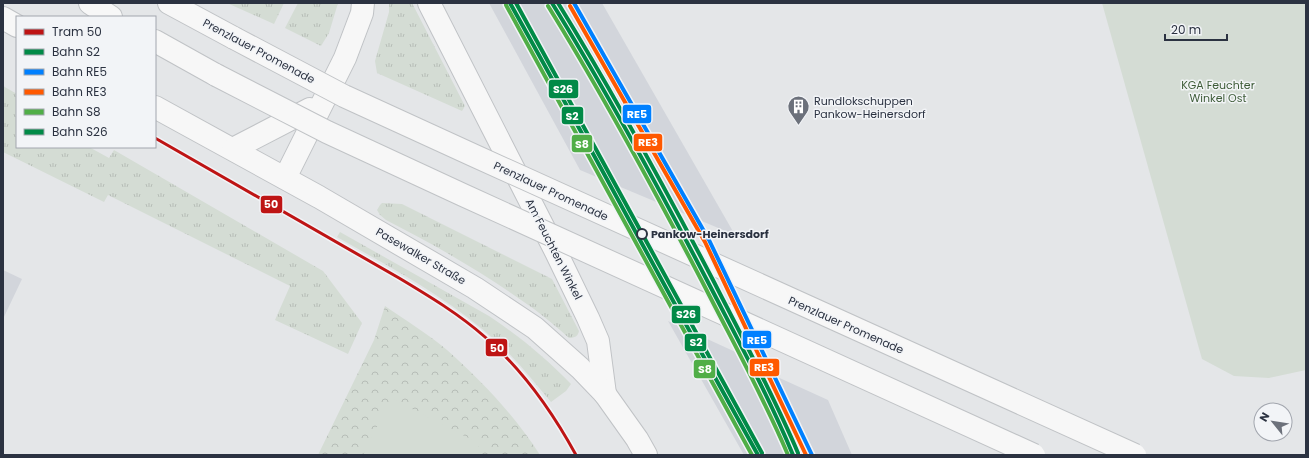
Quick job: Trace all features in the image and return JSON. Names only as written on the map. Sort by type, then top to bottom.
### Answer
[{"type":"main road","points":[[90,3],[110,16]]},
{"type":"main road","name":"Prenzlauer Promenade","points":[[169,3],[344,96],[1135,455]]},
{"type":"main road","points":[[286,178],[345,58],[362,13],[363,3]]},
{"type":"main road","name":"Am Feuchten Winkel","points":[[428,3],[588,318],[598,341],[605,394]]},
{"type":"main road","points":[[3,18],[16,25]]},
{"type":"main road","points":[[156,43],[327,132],[1034,455]]},
{"type":"main road","points":[[233,149],[322,104]]},
{"type":"main road","name":"Pasewalker Straße","points":[[156,107],[286,178],[475,288],[528,323],[580,368],[605,394],[637,439],[646,455]]},
{"type":"shaded area","points":[[489,3],[602,3],[735,235],[580,170]]},
{"type":"shaded area","points":[[3,270],[22,279],[3,319]]},
{"type":"shaded area","points":[[668,321],[753,360],[751,365],[828,400],[852,455],[744,455]]},
{"type":"green space","points":[[227,3],[284,3],[274,24]]},
{"type":"green space","points":[[298,3],[338,3],[329,33],[321,46],[285,28]]},
{"type":"green space","points":[[389,3],[412,3],[465,106],[462,111],[377,73],[375,61],[389,12]]},
{"type":"green space","name":"KGA Feuchter Winkel Ost","points":[[1102,3],[1306,3],[1306,370],[1269,378],[1234,376],[1202,359]]},
{"type":"green space","points":[[3,86],[16,93],[16,148],[91,148],[109,158],[114,150],[323,271],[362,323],[348,354],[275,320],[290,286],[108,195],[104,202],[3,152]]},
{"type":"green space","points":[[382,203],[402,204],[552,279],[579,331],[578,334],[575,337],[569,338],[534,309],[498,284],[424,240],[386,220],[377,210]]},
{"type":"green space","points":[[340,232],[489,316],[532,348],[571,384],[566,391],[551,402],[512,357],[480,327],[461,312],[421,286],[337,237]]},
{"type":"green space","points":[[385,306],[440,344],[473,374],[520,426],[540,455],[318,455],[374,340]]},
{"type":"green space","points":[[391,398],[480,444],[474,455],[363,455]]},
{"type":"tram line","name":"50","points":[[156,139],[399,278],[465,321],[499,350],[524,377],[547,407],[576,455]]},
{"type":"rail line","name":"S2","points":[[510,3],[758,455]]},
{"type":"rail line","name":"S26","points":[[516,3],[762,453]]},
{"type":"rail line","name":"S2","points":[[552,3],[634,143],[672,214],[753,370],[793,455]]},
{"type":"rail line","name":"S26","points":[[558,3],[639,141],[677,212],[758,367],[798,453]]},
{"type":"rail line","name":"RE5","points":[[574,3],[709,240],[812,455]]},
{"type":"rail line","name":"S8","points":[[506,5],[752,455]]},
{"type":"rail line","name":"S8","points":[[548,6],[630,146],[668,217],[748,371],[788,455]]},
{"type":"rail line","name":"RE3","points":[[570,6],[705,242],[806,455]]},
{"type":"place","name":"Rundlokschuppen Pankow-Heinersdorf","points":[[798,126]]},
{"type":"place","name":"Pankow-Heinersdorf","points":[[642,234]]}]
